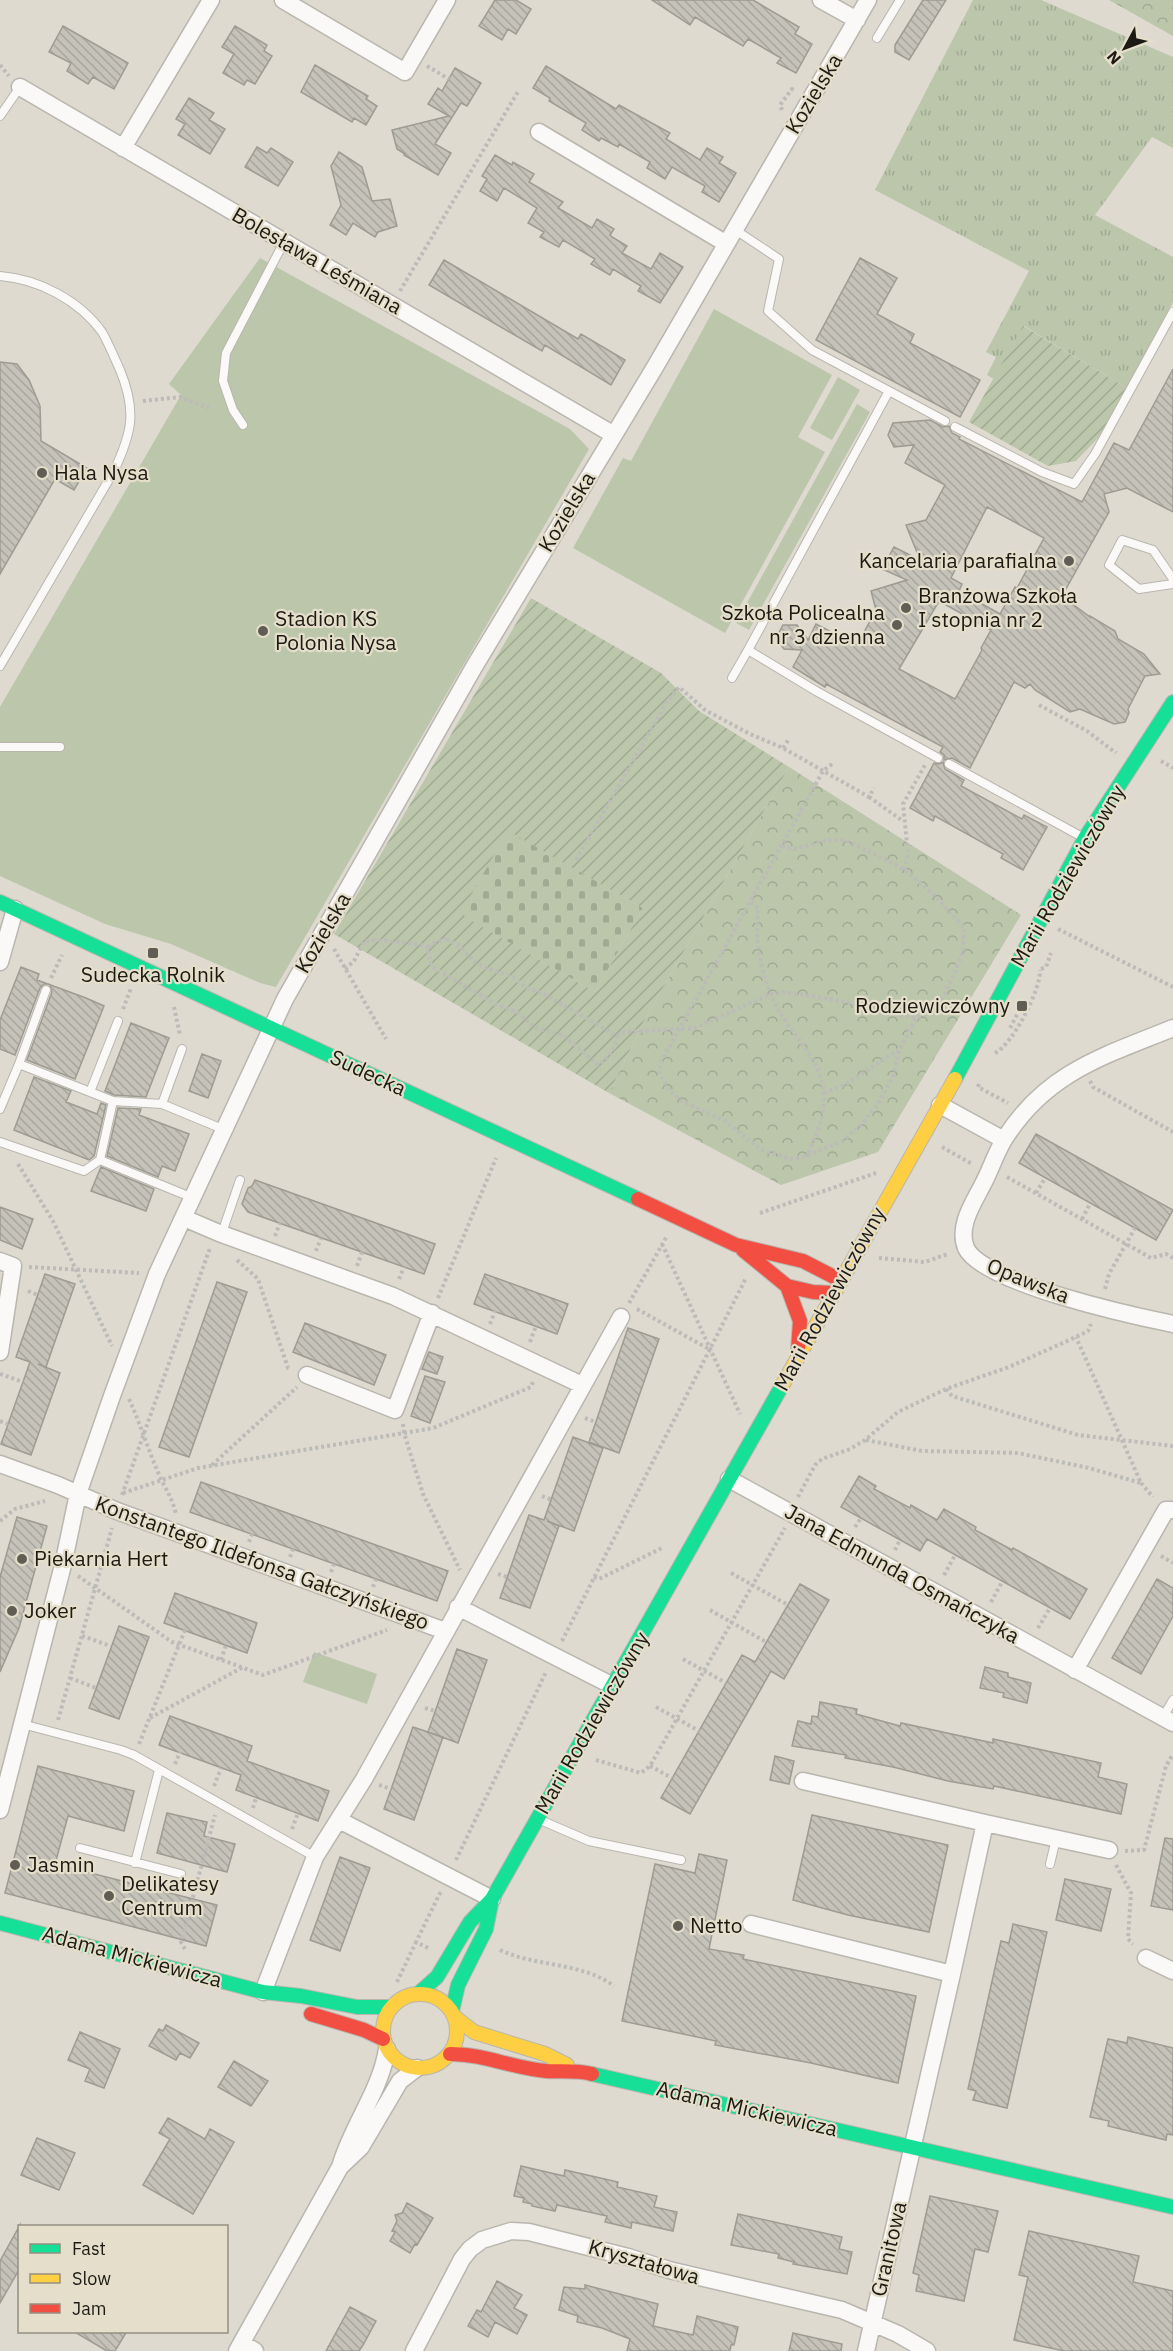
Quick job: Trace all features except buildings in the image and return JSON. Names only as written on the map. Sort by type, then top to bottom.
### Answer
[{"type":"street","points":[[123,148],[211,0]]},
{"type":"street","points":[[283,0],[405,72],[447,0]]},
{"type":"street","points":[[821,0],[857,20]]},
{"type":"street","name":"Kozielska","points":[[271,1028],[474,667],[614,435],[868,0]]},
{"type":"street","name":"Bolesława Leśmiana","points":[[20,87],[614,435]]},
{"type":"street","points":[[539,132],[730,236]]},
{"type":"street","name":"Marii Rodziewiczówny","points":[[419,1993],[437,1977],[470,1922],[492,1899],[940,1105],[1085,838],[1173,702]]},
{"type":"street","points":[[0,962],[8,906]]},
{"type":"street","name":"Sudecka","points":[[8,906],[736,1245],[803,1262],[840,1280]]},
{"type":"street","name":"Konstantego Ildefonsa Gałczyńskiego","points":[[0,1810],[7,1755],[22,1724],[63,1565],[78,1494],[157,1274],[271,1028]]},
{"type":"street","name":"Opawska","points":[[1173,1028],[1058,1079],[1024,1112],[1004,1140],[968,1213],[964,1228],[966,1248],[983,1265],[1036,1288],[1100,1309],[1173,1324]]},
{"type":"street","points":[[940,1105],[1004,1140]]},
{"type":"street","points":[[184,1218],[432,1313],[582,1385]]},
{"type":"street","name":"Sudecka","points":[[736,1245],[787,1286],[813,1292],[833,1293]]},
{"type":"street","points":[[0,1352],[7,1264]]},
{"type":"street","points":[[787,1286],[800,1321],[798,1355]]},
{"type":"street","name":"Konstantego Ildefonsa Gałczyńskiego","points":[[263,1992],[315,1857],[364,1779],[625,1310]]},
{"type":"street","points":[[307,1375],[395,1410],[432,1313]]},
{"type":"street","points":[[0,1464],[78,1494]]},
{"type":"street","name":"Jana Edmunda Osmańczyka","points":[[729,1479],[1168,1720]]},
{"type":"street","name":"Konstantego Ildefonsa Gałczyńskiego","points":[[78,1494],[117,1511],[446,1631]]},
{"type":"street","points":[[1075,1670],[1166,1510],[1173,1510]]},
{"type":"street","points":[[458,1607],[614,1686]]},
{"type":"street","points":[[802,1781],[1109,1851]]},
{"type":"street","points":[[339,1820],[492,1899]]},
{"type":"street","points":[[913,2147],[985,1823]]},
{"type":"street","name":"Marii Rodziewiczówny","points":[[454,2015],[458,1985],[486,1929],[492,1899]]},
{"type":"street","name":"Adama Mickiewicza","points":[[0,1923],[263,1992],[305,1997],[344,2007],[366,2009],[390,2007]]},
{"type":"street","points":[[751,1924],[952,1974]]},
{"type":"street","points":[[1146,1958],[1173,1971]]},
{"type":"street","name":"Adama Mickiewicza","points":[[263,1992],[297,2010],[364,2030],[385,2044]]},
{"type":"street","points":[[244,2348],[340,2167],[345,2146],[385,2065],[385,2044],[385,2017],[390,2007],[398,2000],[419,1993],[432,1995],[443,2001],[454,2015],[458,2031],[456,2043],[450,2054],[441,2062],[429,2067],[417,2068],[399,2063],[385,2044]]},
{"type":"street","name":"Adama Mickiewicza","points":[[454,2015],[474,2032],[545,2054],[580,2071]]},
{"type":"street","name":"Adama Mickiewicza","points":[[450,2054],[471,2054],[545,2071],[580,2071],[1173,2207]]},
{"type":"street","points":[[340,2167],[361,2147],[400,2081],[417,2068]]},
{"type":"street","name":"Granitowa","points":[[866,2351],[913,2147]]},
{"type":"street","name":"Kryształowa","points":[[414,2351],[462,2259],[470,2249],[482,2240],[511,2231],[529,2232],[571,2242],[669,2270],[842,2310],[927,2351]]},
{"type":"lane","points":[[877,38],[900,0]]},
{"type":"lane","points":[[0,116],[20,87]]},
{"type":"lane","points":[[730,236],[779,259],[768,311],[812,350],[945,421]]},
{"type":"lane","points":[[243,425],[233,410],[223,381],[226,353],[284,242]]},
{"type":"lane","points":[[0,276],[36,282],[59,294],[82,312],[101,332],[114,355],[130,402],[130,424],[125,447],[114,471],[0,666]]},
{"type":"lane","points":[[955,427],[1042,472],[1074,484],[1095,454],[1173,312]]},
{"type":"lane","points":[[732,678],[890,391]]},
{"type":"lane","points":[[1122,540],[1153,550],[1173,581],[1139,589],[1109,565],[1122,540]]},
{"type":"lane","points":[[748,650],[816,691],[935,756]]},
{"type":"lane","points":[[0,747],[60,747]]},
{"type":"lane","points":[[949,764],[1085,838]]},
{"type":"lane","points":[[0,1109],[46,990]]},
{"type":"lane","points":[[90,1092],[118,1021]]},
{"type":"lane","points":[[162,1104],[182,1049]]},
{"type":"lane","points":[[19,1064],[113,1101],[162,1104],[225,1130]]},
{"type":"lane","points":[[2,1142],[84,1171],[100,1160],[113,1101]]},
{"type":"lane","points":[[100,1160],[193,1198]]},
{"type":"lane","points":[[219,1233],[224,1227],[240,1180]]},
{"type":"lane","points":[[1168,1720],[1173,1700]]},
{"type":"lane","points":[[22,1724],[134,1755],[315,1857]]},
{"type":"lane","points":[[135,1863],[159,1770]]},
{"type":"lane","points":[[538,1819],[589,1841],[681,1860]]},
{"type":"lane","points":[[1050,1864],[1056,1839]]},
{"type":"lane","points":[[80,1848],[181,1875]]},
{"type":"path","points":[[424,64],[449,79]]},
{"type":"path","points":[[786,119],[780,105],[792,89],[800,93]]},
{"type":"path","points":[[393,304],[519,90]]},
{"type":"path","points":[[130,402],[180,397],[209,408]]},
{"type":"path","points":[[576,860],[667,702],[679,687],[705,710],[750,734],[783,748],[869,797],[904,821]]},
{"type":"path","points":[[1039,705],[1087,731],[1133,766]]},
{"type":"path","points":[[783,748],[789,739]]},
{"type":"path","points":[[905,870],[908,853],[903,804],[935,756]]},
{"type":"path","points":[[1160,761],[1173,768]]},
{"type":"path","points":[[832,764],[823,771],[662,1060],[659,1072],[670,1091],[692,1107],[725,1121],[762,1150],[791,1159],[807,1156],[842,1141],[861,1125],[878,1104],[893,1077],[899,1050],[917,1017]]},
{"type":"path","points":[[869,797],[874,788]]},
{"type":"path","points":[[617,1036],[624,1032],[679,1031],[695,1028],[771,994],[783,992],[855,1004],[879,1013],[917,1017],[927,1014],[934,1008],[948,988],[963,950],[964,927],[932,892],[905,870],[844,840],[827,840],[795,849],[782,846]]},
{"type":"path","points":[[751,902],[759,909],[756,922],[759,950],[771,994],[780,1013],[810,1054],[820,1076],[824,1093],[823,1113],[807,1156]]},
{"type":"path","points":[[1054,927],[1173,987]]},
{"type":"path","points":[[325,929],[345,969],[386,1039]]},
{"type":"path","points":[[345,969],[354,961],[364,942],[370,939],[400,943],[413,942],[429,947]]},
{"type":"path","points":[[437,940],[452,941],[484,967],[513,976],[527,988],[544,994],[617,1036],[616,1046],[607,1059],[598,1065],[563,1035],[536,1028],[517,1012],[497,1005],[431,966],[429,947],[437,940]]},
{"type":"path","points":[[46,990],[62,955]]},
{"type":"path","points":[[118,1021],[131,987]]},
{"type":"path","points":[[173,1006],[182,1049]]},
{"type":"path","points":[[824,1093],[846,1084],[899,1050]]},
{"type":"path","points":[[1081,1067],[1093,1087],[1173,1132]]},
{"type":"path","points":[[978,1087],[1024,1112]]},
{"type":"path","points":[[2,1142],[53,1221],[113,1349],[126,1358]]},
{"type":"path","points":[[940,1146],[979,1168],[1005,1175],[1151,1258],[1166,1254],[1173,1257]]},
{"type":"path","points":[[432,1313],[497,1157]]},
{"type":"path","points":[[760,1213],[908,1161]]},
{"type":"path","points":[[1036,1193],[1045,1178]]},
{"type":"path","points":[[1082,1219],[1090,1204]]},
{"type":"path","points":[[677,1218],[625,1310],[710,1349]]},
{"type":"path","points":[[596,1760],[641,1773],[650,1766],[793,1513],[799,1494],[815,1465],[822,1459],[850,1449],[866,1440],[898,1412],[946,1389],[1009,1367],[1088,1331],[1100,1309],[1109,1274],[1135,1228]]},
{"type":"path","points":[[54,1732],[117,1511],[213,1239],[219,1233]]},
{"type":"path","points":[[662,1244],[669,1254],[744,1423]]},
{"type":"path","points":[[878,1257],[925,1262],[966,1248]]},
{"type":"path","points":[[211,1466],[307,1375],[288,1368],[258,1279],[236,1259]]},
{"type":"path","points":[[7,1264],[157,1274]]},
{"type":"path","points":[[397,1982],[554,1656],[746,1278]]},
{"type":"path","points":[[866,1440],[922,1451],[1018,1453],[1089,1468],[1140,1483],[1076,1337]]},
{"type":"path","points":[[123,1493],[211,1466],[433,1428],[531,1387],[540,1364]]},
{"type":"path","points":[[0,1374],[23,1382]]},
{"type":"path","points":[[115,1389],[128,1396],[172,1500],[182,1535]]},
{"type":"path","points":[[946,1389],[952,1396],[1078,1435],[1173,1446]]},
{"type":"path","points":[[395,1410],[403,1415],[404,1433],[423,1494],[469,1588]]},
{"type":"path","points":[[0,1421],[8,1424]]},
{"type":"path","points":[[0,1521],[15,1509],[78,1494]]},
{"type":"path","points":[[594,1577],[599,1579],[678,1540],[693,1546]]},
{"type":"path","points":[[63,1565],[179,1645],[263,1675],[400,1625],[408,1617]]},
{"type":"path","points":[[731,1573],[788,1605]]},
{"type":"path","points":[[710,1610],[766,1642]]},
{"type":"path","points":[[134,1755],[185,1630]]},
{"type":"path","points":[[82,1636],[111,1647]]},
{"type":"path","points":[[221,1660],[226,1645]]},
{"type":"path","points":[[683,1659],[726,1683]]},
{"type":"path","points":[[149,1718],[243,1668]]},
{"type":"path","points":[[70,1678],[96,1688]]},
{"type":"path","points":[[656,1707],[699,1731]]},
{"type":"path","points":[[1146,1958],[1128,1939],[1131,1893],[1109,1851],[1144,1850],[1166,1766],[1173,1754]]},
{"type":"path","points":[[650,1766],[672,1778]]},
{"type":"path","points":[[189,1955],[181,1942],[219,1803]]},
{"type":"path","points":[[481,1940],[517,1958],[600,1976],[614,1986]]},
{"type":"path","points":[[416,1942],[437,1953]]},
{"type":"green space","points":[[973,0],[1041,0],[1173,57],[1173,148],[1152,137],[1095,215],[1173,257],[1173,302],[1127,388],[1024,326],[994,379],[987,375],[996,357],[986,352],[1029,271],[875,190]]},
{"type":"green space","points":[[1109,0],[1173,0],[1173,36]]},
{"type":"green space","name":"Stadion KS Polonia Nysa","points":[[260,258],[570,429],[589,449],[276,987],[260,983],[171,944],[105,924],[0,876],[0,707],[181,395],[169,384]]},
{"type":"green space","points":[[714,309],[832,375],[798,437],[825,452],[725,633],[573,548],[623,458],[631,461]]},
{"type":"green space","points":[[1023,326],[1127,388],[1098,438],[1076,461],[1048,466],[969,422]]},
{"type":"green space","points":[[838,377],[860,390],[832,440],[810,428]]},
{"type":"green space","points":[[857,404],[870,412],[749,630],[736,623]]},
{"type":"green space","points":[[531,598],[661,673],[699,711],[789,767],[643,1023],[609,1093],[334,934]],"holes":[[[508,831],[643,908],[595,992],[460,914]]]},
{"type":"green space","points":[[789,767],[1021,915],[878,1152],[781,1185],[609,1093],[643,1023]]},
{"type":"green space","points":[[508,830],[643,908],[595,992],[459,914]]},
{"type":"green space","points":[[314,1652],[377,1674],[367,1704],[303,1682]]},
{"type":"traffic: fast","points":[[955,1079],[1085,838],[1173,702]]},
{"type":"traffic: fast","points":[[0,902],[638,1199]]},
{"type":"traffic: fast","points":[[419,1993],[437,1977],[470,1922],[492,1899],[783,1384]]},
{"type":"traffic: fast","points":[[452,2011],[458,1985],[486,1929],[492,1899]]},
{"type":"traffic: fast","points":[[0,1923],[263,1992],[301,1996],[357,2007],[390,2007]]},
{"type":"traffic: fast","points":[[592,2074],[1173,2207]]},
{"type":"traffic: slow","points":[[783,1384],[955,1079]]},
{"type":"traffic: slow","points":[[427,1994],[447,2004],[455,2017],[457,2031],[455,2045],[447,2058],[434,2066],[413,2068],[393,2058],[385,2045],[383,2024],[393,2004],[406,1996],[427,1994]]},
{"type":"traffic: slow","points":[[456,2018],[474,2032],[545,2054],[567,2065]]},
{"type":"traffic: jam","points":[[638,1199],[736,1245],[803,1261],[840,1280]]},
{"type":"traffic: jam","points":[[743,1250],[787,1286],[813,1292],[833,1293]]},
{"type":"traffic: jam","points":[[787,1286],[800,1321],[798,1350]]},
{"type":"traffic: jam","points":[[311,2014],[364,2030],[383,2039]]},
{"type":"traffic: jam","points":[[450,2054],[474,2056],[546,2071],[592,2074]]},
{"type":"place","name":"Hala Nysa","points":[[42,473]]},
{"type":"place","name":"Kancelaria parafialna","points":[[1069,561]]},
{"type":"place","name":"Branżowa Szkoła I stopnia nr 2","points":[[906,608]]},
{"type":"place","name":"Szkoła Policealna nr 3 dzienna","points":[[897,625]]},
{"type":"place","name":"Stadion KS Polonia Nysa","points":[[263,631]]},
{"type":"place","name":"Sudecka Rolnik","points":[[153,953]]},
{"type":"place","name":"Rodziewiczówny","points":[[1022,1006]]},
{"type":"place","name":"Piekarnia Hert","points":[[22,1559]]},
{"type":"place","name":"Joker","points":[[12,1611]]},
{"type":"place","name":"Jasmin","points":[[15,1865]]},
{"type":"place","name":"Delikatesy Centrum","points":[[109,1896]]},
{"type":"place","name":"Netto","points":[[678,1926]]}]
